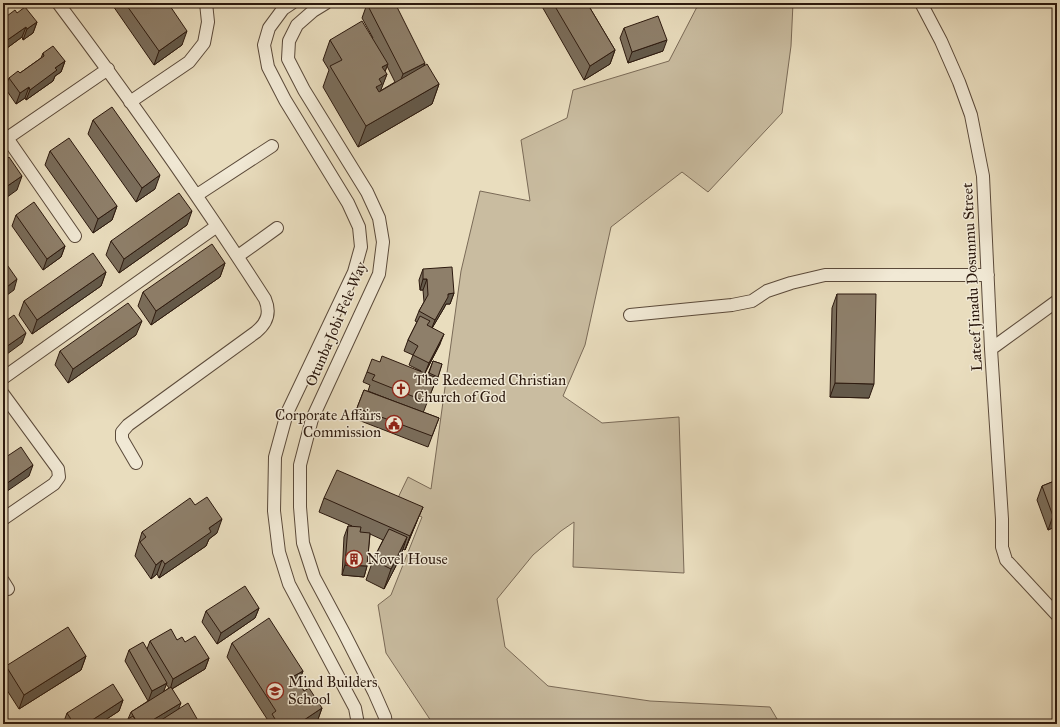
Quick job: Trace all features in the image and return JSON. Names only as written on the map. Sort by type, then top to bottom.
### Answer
[{"type":"street","points":[[58,3],[108,69],[197,195],[238,256],[269,308],[267,319],[263,327],[128,426],[122,432],[122,439],[136,463]]},
{"type":"street","points":[[130,102],[189,62],[204,43],[208,22],[206,3]]},
{"type":"street","name":"Otunba Jobi Fele Way","points":[[292,3],[283,9],[269,28],[264,45],[268,66],[285,100],[348,203],[359,227],[361,247],[354,272],[287,414],[275,457],[274,511],[279,552],[289,584],[355,708],[358,724]]},
{"type":"street","name":"Otunba Jobi Fele Way","points":[[326,3],[313,11],[297,25],[289,41],[288,59],[304,90],[342,154],[367,192],[379,218],[383,242],[379,274],[312,419],[300,465],[300,507],[303,543],[314,577],[374,692],[385,717],[386,724]]},
{"type":"street","name":"Lateef Jinadu Dosunmu Street","points":[[921,3],[944,48],[959,82],[971,115],[983,176],[991,349],[1002,519],[1002,547],[1006,560],[1057,614]]},
{"type":"street","points":[[75,236],[5,140],[108,69]]},
{"type":"street","points":[[197,195],[272,146]]},
{"type":"street","points":[[324,165],[342,154]]},
{"type":"street","points":[[3,378],[217,226]]},
{"type":"street","points":[[238,256],[277,228]]},
{"type":"street","points":[[630,315],[732,305],[752,301],[767,291],[791,283],[825,275],[988,275]]},
{"type":"street","points":[[991,349],[1057,301]]},
{"type":"street","points":[[3,394],[58,469],[59,477],[54,484],[3,519]]},
{"type":"shaded area","points":[[699,3],[793,3],[791,46],[782,113],[708,192],[682,172],[611,227],[585,345],[563,396],[602,423],[679,417],[684,573],[573,567],[574,522],[533,555],[497,599],[505,647],[548,686],[650,701],[770,707],[780,724],[433,724],[386,653],[378,605],[391,595],[422,517],[395,504],[408,477],[431,489],[461,271],[480,191],[530,201],[521,140],[567,118],[573,90],[669,61]]},
{"type":"building","points":[[125,3],[168,3],[187,31],[159,51]]},
{"type":"building","points":[[395,3],[425,63],[403,74],[367,4]]},
{"type":"building","points":[[553,3],[587,3],[615,50],[590,66]]},
{"type":"building","points":[[25,7],[37,22],[27,29],[26,27],[3,43],[3,19],[15,10],[17,13]]},
{"type":"building","points":[[658,16],[667,40],[632,52],[624,28]]},
{"type":"building","points":[[362,21],[388,64],[382,67],[387,74],[379,79],[382,84],[376,87],[379,92],[427,64],[439,84],[366,126],[330,66],[342,60],[330,40]]},
{"type":"building","points":[[53,46],[65,61],[55,68],[57,70],[30,90],[29,87],[20,93],[9,78],[18,71],[20,73],[44,56],[43,53]]},
{"type":"building","points":[[112,107],[160,175],[142,188],[93,120]]},
{"type":"building","points":[[69,138],[117,206],[98,219],[50,151]]},
{"type":"building","points":[[9,157],[22,176],[3,189],[3,162]]},
{"type":"building","points":[[179,193],[192,211],[124,259],[111,241]]},
{"type":"building","points":[[34,202],[65,246],[47,259],[16,215]]},
{"type":"building","points":[[212,244],[225,263],[156,311],[143,292]]},
{"type":"building","points":[[93,253],[106,272],[37,320],[24,301]]},
{"type":"building","points":[[3,259],[17,279],[3,290]]},
{"type":"building","points":[[452,267],[454,293],[448,294],[448,297],[435,320],[419,311],[428,295],[427,279],[423,279],[423,269]]},
{"type":"building","points":[[837,294],[876,294],[874,384],[835,383]]},
{"type":"building","points":[[128,303],[142,321],[73,369],[60,351]]},
{"type":"building","points":[[14,315],[26,333],[3,349],[3,323]]},
{"type":"building","points":[[420,316],[430,321],[427,325],[444,334],[429,363],[413,355],[418,346],[408,340]]},
{"type":"building","points":[[382,356],[437,378],[427,402],[372,380],[375,375],[367,372],[372,359],[380,362]]},
{"type":"building","points":[[433,361],[442,364],[438,377],[429,373]]},
{"type":"building","points":[[364,390],[439,418],[432,436],[357,408]]},
{"type":"building","points":[[21,447],[33,465],[3,486],[3,459]]},
{"type":"building","points":[[337,470],[423,507],[410,536],[324,498]]},
{"type":"building","points":[[1057,480],[1057,514],[1053,516],[1042,486]]},
{"type":"building","points":[[207,497],[222,519],[209,528],[211,532],[165,564],[162,560],[156,565],[140,542],[146,537],[142,532],[190,498],[195,505]]},
{"type":"building","name":"Novel House","points":[[348,526],[361,527],[360,532],[370,533],[367,566],[345,565]]},
{"type":"building","points":[[389,529],[407,537],[391,569],[373,560]]},
{"type":"building","points":[[245,586],[259,608],[221,633],[206,611]]},
{"type":"building","points":[[269,618],[303,671],[294,676],[304,691],[309,688],[322,708],[298,724],[278,724],[272,714],[276,711],[232,643]]},
{"type":"building","points":[[68,627],[86,656],[24,695],[6,666]]},
{"type":"building","points":[[171,629],[177,640],[182,637],[185,642],[195,636],[209,658],[173,679],[150,641]]},
{"type":"building","points":[[143,642],[167,683],[152,691],[129,650]]},
{"type":"building","points":[[113,684],[123,700],[86,724],[74,724],[67,713]]},
{"type":"building","points":[[171,687],[181,703],[146,724],[138,724],[131,712]]},
{"type":"building","points":[[188,703],[200,724],[155,724]]},
{"type":"building","points":[[133,716],[138,724],[120,724]]},
{"type":"place","name":"The Redeemed Christian Church of God","points":[[401,389]]},
{"type":"place","name":"Corporate Affairs Commission","points":[[394,424]]},
{"type":"place","name":"Novel House","points":[[354,559]]},
{"type":"place","name":"Mind Builders School","points":[[275,691]]}]
